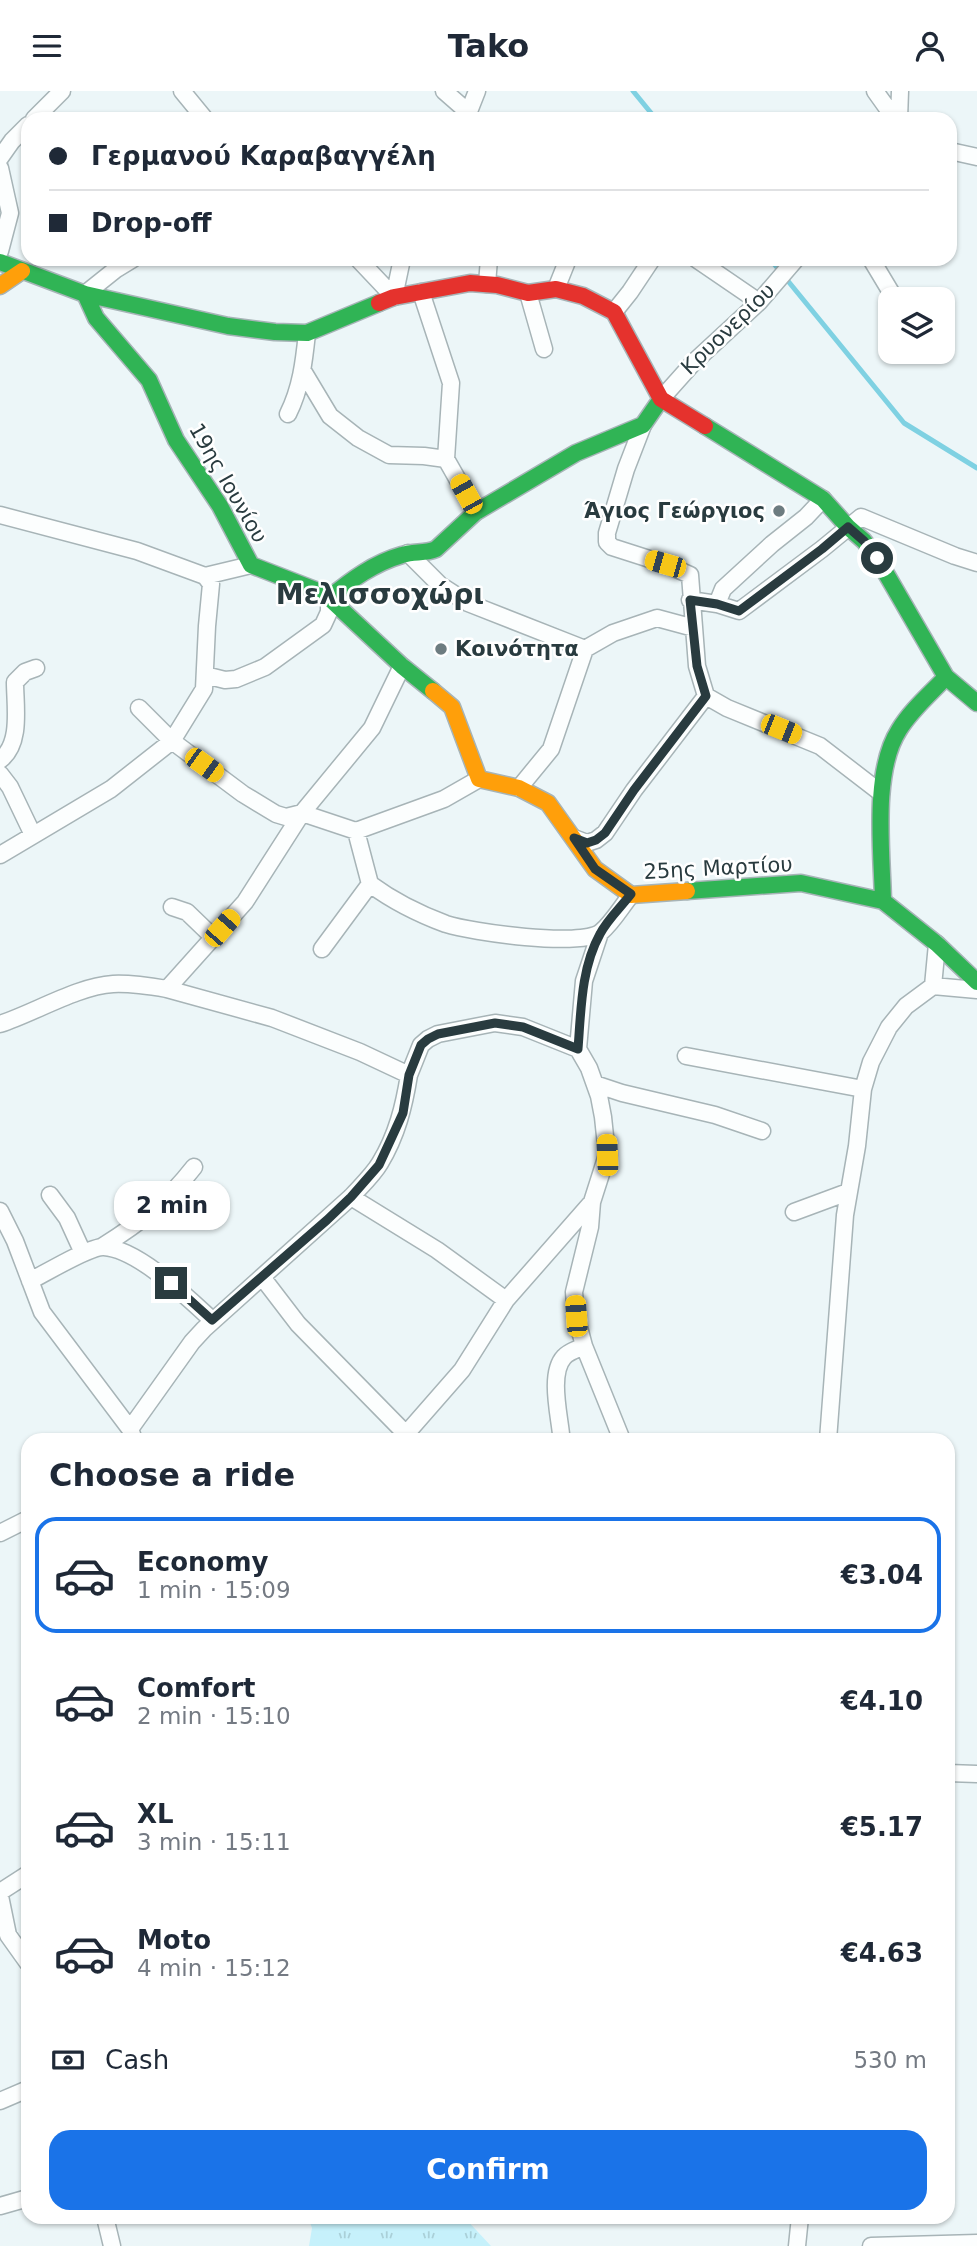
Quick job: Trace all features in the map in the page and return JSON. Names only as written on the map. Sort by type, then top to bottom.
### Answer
[{"type":"main road","points":[[0,262],[85,294],[228,326],[307,333],[394,297],[470,283],[528,293],[556,289],[583,296],[614,312],[661,399],[823,499],[864,541],[877,558],[946,677],[977,703]]},
{"type":"main road","points":[[0,286],[22,271]]},
{"type":"main road","name":"19ης Ιουνίου","points":[[85,294],[96,318],[149,380],[176,440],[219,506],[251,565],[318,590],[402,666]]},
{"type":"main road","points":[[329,598],[369,567],[408,553],[429,553],[476,512],[576,453],[643,425],[661,399]]},
{"type":"main road","points":[[402,666],[452,708],[479,779]]},
{"type":"main road","points":[[946,677],[909,715],[897,732],[888,753],[881,793],[883,901],[937,944],[977,982]]},
{"type":"main road","name":"25ης Μαρτίου","points":[[479,779],[519,788],[548,803],[595,869],[631,894],[801,883],[883,901]]},
{"type":"street","points":[[444,91],[463,112]]},
{"type":"street","points":[[469,112],[477,91]]},
{"type":"street","points":[[875,91],[892,112]]},
{"type":"street","points":[[898,112],[900,91]]},
{"type":"street","points":[[40,112],[57,92]]},
{"type":"street","points":[[185,93],[200,112]]},
{"type":"street","points":[[0,158],[21,132]]},
{"type":"street","points":[[957,153],[977,157]]},
{"type":"street","points":[[0,168],[10,213],[0,251]]},
{"type":"street","points":[[85,294],[121,266]]},
{"type":"street","points":[[365,266],[394,297]]},
{"type":"street","points":[[394,297],[401,266]]},
{"type":"street","points":[[487,284],[488,266]]},
{"type":"street","points":[[556,289],[565,266]]},
{"type":"street","points":[[614,312],[647,266]]},
{"type":"street","points":[[706,266],[759,302]]},
{"type":"street","name":"Κρυονερίου","points":[[661,399],[694,362],[759,302],[790,266]]},
{"type":"street","points":[[875,266],[888,287]]},
{"type":"street","points":[[421,292],[451,383],[446,459],[476,512]]},
{"type":"street","points":[[528,293],[544,349]]},
{"type":"street","points":[[288,414],[297,395],[303,371],[307,333]]},
{"type":"street","points":[[303,371],[330,417],[358,438],[389,456],[446,459]]},
{"type":"street","points":[[643,425],[626,469],[607,533],[607,542],[612,547],[690,575],[697,666],[706,696],[727,708],[820,746],[881,793]]},
{"type":"street","points":[[717,604],[723,589],[823,499]]},
{"type":"street","points":[[0,515],[137,551],[205,576],[211,584],[206,626],[204,689],[173,741],[111,789],[0,855]]},
{"type":"street","points":[[690,600],[739,611],[862,517],[977,563]]},
{"type":"street","points":[[408,553],[440,585],[468,603],[584,649]]},
{"type":"street","points":[[205,576],[251,565]]},
{"type":"street","points":[[205,675],[225,680],[265,667],[323,625],[329,612],[329,598]]},
{"type":"street","points":[[519,788],[551,749],[584,649],[613,633],[657,618],[694,628]]},
{"type":"street","points":[[167,989],[245,902],[302,813],[372,729],[402,666]]},
{"type":"street","points":[[0,760],[8,754],[14,740],[15,682],[25,672],[36,668]]},
{"type":"street","points":[[574,838],[587,843],[605,833],[634,790],[706,696]]},
{"type":"street","points":[[139,708],[173,741],[243,794],[286,817],[302,813],[356,831],[444,799],[479,779]]},
{"type":"street","points":[[0,774],[10,787],[33,835]]},
{"type":"street","points":[[356,831],[370,884],[412,909],[449,924],[505,934],[587,938],[600,933]]},
{"type":"street","points":[[322,949],[370,884]]},
{"type":"street","points":[[615,1433],[576,1316],[574,1292],[590,1227],[592,1202],[607,1155],[603,1117],[595,1084],[578,1049],[584,981],[600,933],[631,894]]},
{"type":"street","points":[[172,907],[187,912],[214,938]]},
{"type":"street","points":[[933,986],[937,944]]},
{"type":"street","points":[[0,1024],[95,986],[113,984],[167,989],[272,1018],[360,1052],[409,1075]]},
{"type":"street","points":[[829,1433],[845,1216],[863,1089],[871,1062],[890,1027],[906,1006],[933,986],[977,990]]},
{"type":"street","points":[[133,1433],[192,1342],[212,1320],[351,1197],[379,1165],[403,1113],[409,1075],[421,1045],[438,1034],[495,1023],[523,1027],[578,1049]]},
{"type":"street","points":[[686,1056],[863,1089]]},
{"type":"street","points":[[595,1084],[715,1115],[762,1131]]},
{"type":"street","points":[[30,1281],[103,1246],[132,1228],[160,1207],[194,1167]]},
{"type":"street","points":[[794,1212],[848,1192]]},
{"type":"street","points":[[50,1195],[67,1218],[83,1254]]},
{"type":"street","points":[[351,1197],[437,1250],[506,1300]]},
{"type":"street","points":[[408,1433],[463,1370],[506,1300],[592,1202]]},
{"type":"street","points":[[0,1211],[15,1241],[42,1311],[131,1433]]},
{"type":"street","points":[[103,1246],[129,1254],[171,1283],[212,1320]]},
{"type":"street","points":[[262,1277],[298,1324],[400,1433]]},
{"type":"street","points":[[561,1433],[556,1381],[558,1368],[565,1356],[584,1346]]},
{"type":"street","points":[[0,1533],[21,1522]]},
{"type":"street","points":[[955,1773],[977,1774]]},
{"type":"street","points":[[21,1879],[0,1894],[8,1935],[21,1953]]},
{"type":"street","points":[[0,2101],[21,2092]]},
{"type":"street","points":[[0,2206],[21,2200]]},
{"type":"street","points":[[107,2224],[112,2246]]},
{"type":"street","points":[[797,2246],[799,2224]]},
{"type":"street","points":[[871,2246],[977,2243]]},
{"type":"green space","points":[[311,2224],[471,2224],[491,2246],[309,2246]]},
{"type":"waterway","points":[[633,91],[650,112]]},
{"type":"waterway","points":[[776,266],[904,423],[977,468]]},
{"type":"traffic: fast","points":[[0,262],[85,294],[228,326],[275,332],[307,333],[379,303]]},
{"type":"traffic: fast","points":[[85,294],[96,318],[149,380],[176,440],[220,506],[251,565],[318,591],[329,598],[433,691]]},
{"type":"traffic: fast","points":[[329,598],[372,567],[406,554],[436,549],[476,512],[576,453],[643,425],[661,399]]},
{"type":"traffic: fast","points":[[705,426],[823,499],[877,558],[946,677],[977,703]]},
{"type":"traffic: fast","points":[[883,901],[880,813],[885,768],[899,730],[921,702],[946,677]]},
{"type":"traffic: fast","points":[[687,891],[801,883],[883,901],[937,944],[977,982]]},
{"type":"traffic: slow","points":[[0,286],[22,271]]},
{"type":"traffic: slow","points":[[433,691],[452,707],[479,779],[519,788],[548,803],[595,869],[631,895],[687,891]]},
{"type":"traffic: jam","points":[[379,303],[394,297],[470,283],[497,285],[528,293],[556,289],[583,296],[614,312],[661,399],[705,426]]},
{"type":"place","name":"Άγιος Γεώργιος","points":[[779,511]]},
{"type":"place","name":"Κοινότητα","points":[[441,649]]},
{"type":"district","name":"Μελισσοχώρι","points":[[380,594]]},
{"type":"route","points":[[171,1283],[212,1320],[327,1220],[379,1165],[403,1113],[409,1075],[421,1045],[428,1039],[438,1034],[495,1023],[523,1027],[578,1049],[584,981],[589,962],[600,933],[631,894],[595,869],[574,838],[587,843],[605,833],[634,790],[706,696],[697,666],[690,600],[739,611],[848,527],[864,541],[877,558]]}]
